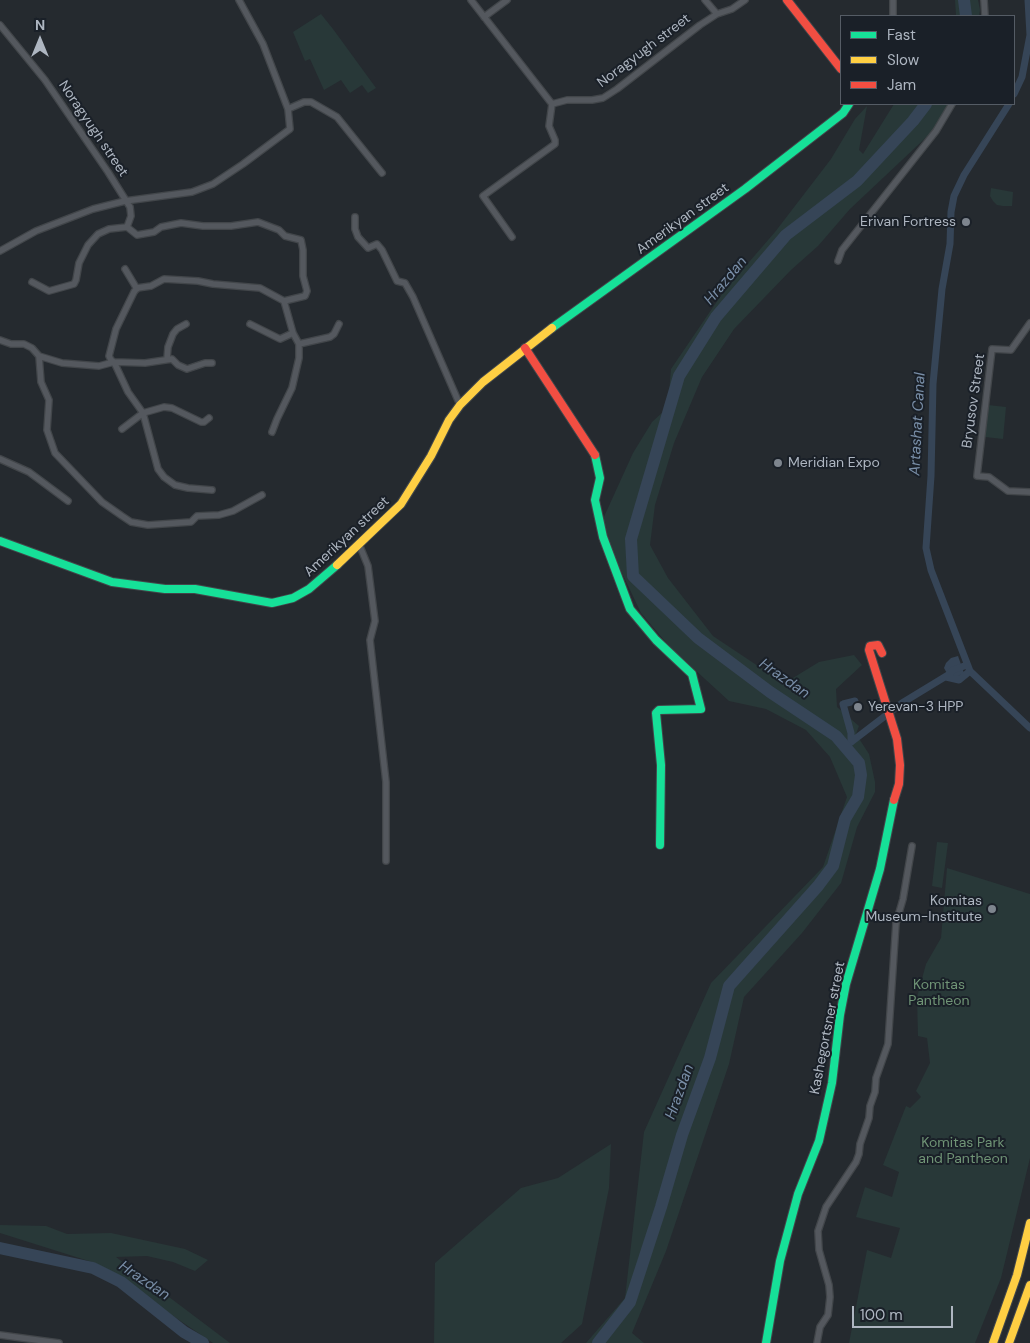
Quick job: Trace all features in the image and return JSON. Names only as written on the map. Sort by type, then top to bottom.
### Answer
[{"type":"street","points":[[0,250],[36,231],[93,209],[125,201],[192,192],[213,184],[290,129],[288,109],[263,44],[239,0]]},
{"type":"street","points":[[471,0],[552,104],[549,126],[556,140],[555,144],[483,196],[512,237]]},
{"type":"street","points":[[484,17],[507,0]]},
{"type":"street","points":[[705,0],[717,14]]},
{"type":"street","name":"Noragyugh street","points":[[552,104],[567,100],[603,98],[617,90],[700,24],[717,14],[732,9],[745,0]]},
{"type":"street","points":[[786,0],[840,68]]},
{"type":"street","points":[[893,0],[893,15]]},
{"type":"street","points":[[984,0],[984,15]]},
{"type":"street","name":"Noragyugh street","points":[[0,25],[45,80],[130,207],[131,216],[127,227]]},
{"type":"street","points":[[288,109],[304,102],[311,102],[337,117],[382,173]]},
{"type":"street","name":"Amerikyan street","points":[[0,541],[112,582],[165,589],[195,589],[272,603],[293,598],[309,589],[401,504],[431,456],[449,420],[460,405],[483,382],[525,348],[745,189],[843,113],[848,105]]},
{"type":"street","points":[[838,260],[842,250],[936,131],[951,105]]},
{"type":"street","points":[[355,217],[355,229],[358,237],[368,248],[377,244],[382,250],[396,280],[405,283],[413,296],[460,405]]},
{"type":"street","points":[[32,282],[49,291],[72,285],[76,280],[79,263],[83,254],[98,234],[109,229],[127,227],[137,234],[154,232],[161,227],[181,223],[203,226],[231,226],[258,222],[274,228],[285,236],[301,240],[305,296],[284,301],[260,288],[213,284],[198,280],[164,279],[151,286],[137,289],[130,296],[110,346],[110,360],[114,362],[128,392],[143,413],[158,469],[164,477],[175,485],[212,490]]},
{"type":"street","points":[[125,269],[137,289]]},
{"type":"street","points":[[272,432],[292,388],[298,367],[299,344],[293,333],[284,301]]},
{"type":"street","name":"Bryusov Street","points":[[1030,323],[1011,350],[992,349],[977,476],[990,477],[1008,490],[1030,492]]},
{"type":"street","points":[[167,359],[168,347],[173,334],[177,328],[186,324]]},
{"type":"street","points":[[250,324],[280,339],[293,333]]},
{"type":"street","points":[[299,344],[330,337],[334,334],[339,324]]},
{"type":"street","points":[[0,340],[10,344],[24,344],[32,348],[39,356],[62,363],[99,366],[114,362],[154,363],[172,359],[178,366],[187,370],[205,363],[212,363]]},
{"type":"street","points":[[525,348],[596,457],[600,478],[595,500],[603,537],[630,609],[656,640],[692,674],[700,709],[659,710],[656,713],[661,765],[660,845]]},
{"type":"street","points":[[39,356],[41,382],[49,400],[47,430],[55,454],[102,502],[122,516],[132,522],[148,525],[191,522],[196,516],[233,512],[262,496]]},
{"type":"street","points":[[122,428],[143,413],[164,406],[198,421],[204,422],[210,418]]},
{"type":"street","points":[[0,458],[29,472],[68,501]]},
{"type":"street","points":[[359,544],[368,566],[374,621],[370,640],[386,782],[386,861]]},
{"type":"street","name":"Kashegortsner street","points":[[766,1343],[780,1261],[798,1194],[819,1140],[832,1083],[840,1015],[846,984],[880,869],[892,808],[899,784],[900,765],[897,739],[869,650],[870,646],[878,645],[882,653]]},
{"type":"street","points":[[817,1343],[820,1327],[828,1315],[830,1297],[829,1284],[818,1244],[818,1231],[826,1207],[856,1162],[859,1154],[860,1144],[875,1092],[876,1078],[888,1044],[895,930],[903,899],[912,846]]},
{"type":"street","points":[[993,1343],[1017,1275],[1030,1223]]},
{"type":"street","points":[[1009,1343],[1030,1285]]},
{"type":"street","points":[[0,1335],[59,1343]]},
{"type":"green space","points":[[955,0],[978,0],[979,15],[956,15]]},
{"type":"green space","points":[[321,14],[376,88],[368,93],[362,85],[350,93],[341,80],[324,90],[310,59],[305,61],[293,32]]},
{"type":"green space","points":[[893,105],[949,105],[935,129],[850,209],[818,246],[791,270],[734,329],[702,377],[674,443],[655,505],[650,545],[668,578],[713,636],[758,666],[788,681],[819,662],[854,655],[862,665],[836,689],[837,707],[859,726],[856,734],[869,754],[875,782],[875,792],[857,827],[841,883],[802,933],[744,997],[729,1064],[666,1251],[632,1333],[644,1343],[586,1343],[625,1298],[644,1132],[711,983],[823,867],[847,797],[830,757],[806,730],[766,709],[729,701],[669,646],[641,613],[612,552],[603,519],[633,453],[652,422],[664,411],[669,393],[671,369],[724,291],[775,232],[831,159],[855,119],[867,106],[859,150],[863,154]]},
{"type":"green space","points":[[991,188],[1013,192],[1012,206],[997,205],[990,196]]},
{"type":"green space","points":[[988,405],[1006,407],[1003,439],[985,437]]},
{"type":"green space","points":[[937,842],[948,843],[942,888],[932,886]]},
{"type":"green space","name":"Komitas Park and Pantheon","points":[[947,868],[1030,894],[1030,1158],[1001,1278],[975,1343],[849,1343],[867,1250],[891,1258],[900,1228],[856,1217],[865,1187],[892,1197],[899,1172],[883,1165],[906,1106],[910,1108],[921,1097],[916,1091],[930,1063],[927,1038],[918,1036],[917,997],[926,964],[941,938]]},
{"type":"green space","points":[[611,1144],[609,1188],[582,1324],[561,1343],[434,1343],[435,1263],[521,1188],[558,1178]]},
{"type":"green space","points":[[0,1225],[46,1226],[67,1234],[111,1233],[185,1249],[208,1260],[195,1271],[173,1262],[147,1256],[116,1257],[230,1343],[213,1343],[95,1263],[0,1233]]},
{"type":"water","points":[[958,656],[964,673],[957,677],[948,675],[944,668],[946,663],[951,658]]},
{"type":"waterway","name":"Hrazdan","points":[[964,0],[966,15]]},
{"type":"waterway","name":"Artashat Canal","points":[[1015,92],[1022,77],[1030,35],[1028,0]]},
{"type":"waterway","name":"Hrazdan","points":[[598,1343],[630,1302],[682,1135],[710,1058],[729,986],[818,886],[833,866],[845,819],[858,797],[861,775],[859,763],[836,736],[770,692],[698,638],[633,576],[631,539],[679,376],[716,317],[786,235],[857,181],[913,121],[925,105]]},
{"type":"waterway","name":"Artashat Canal","points":[[1008,105],[964,175],[954,196],[951,212],[950,244],[942,289],[933,384],[931,476],[926,548],[931,570],[970,671],[1030,728]]},
{"type":"waterway","points":[[846,746],[902,703],[953,670],[967,665]]},
{"type":"waterway","points":[[946,677],[959,680],[970,671]]},
{"type":"waterway","points":[[851,742],[851,733],[843,704],[855,701]]},
{"type":"waterway","name":"Hrazdan","points":[[0,1248],[93,1268],[121,1282],[184,1332],[203,1343]]},
{"type":"traffic: fast","points":[[552,328],[745,189],[843,113],[848,105]]},
{"type":"traffic: fast","points":[[595,455],[600,478],[595,500],[603,537],[630,609],[656,640],[692,674],[701,709],[659,710],[656,713],[661,765],[660,845]]},
{"type":"traffic: fast","points":[[0,541],[112,582],[165,589],[195,589],[272,603],[293,598],[309,589],[337,565]]},
{"type":"traffic: fast","points":[[766,1343],[780,1261],[798,1194],[819,1141],[832,1083],[840,1015],[846,984],[880,869],[894,800]]},
{"type":"traffic: slow","points":[[337,565],[401,504],[431,456],[449,420],[460,405],[483,382],[552,328]]},
{"type":"traffic: slow","points":[[993,1343],[1017,1275],[1030,1223]]},
{"type":"traffic: slow","points":[[1009,1343],[1030,1285]]},
{"type":"traffic: jam","points":[[787,0],[840,68]]},
{"type":"traffic: jam","points":[[525,348],[595,455]]},
{"type":"traffic: jam","points":[[882,653],[878,645],[870,646],[869,650],[897,739],[900,765],[899,784],[894,800]]},
{"type":"place","name":"Erivan Fortress","points":[[966,222]]},
{"type":"place","name":"Meridian Expo","points":[[778,463]]},
{"type":"place","name":"Yerevan-3 HPP","points":[[858,707]]},
{"type":"place","name":"Komitas Museum-Institute","points":[[992,909]]},
{"type":"park label","name":"Komitas Pantheon","points":[[939,994]]}]
